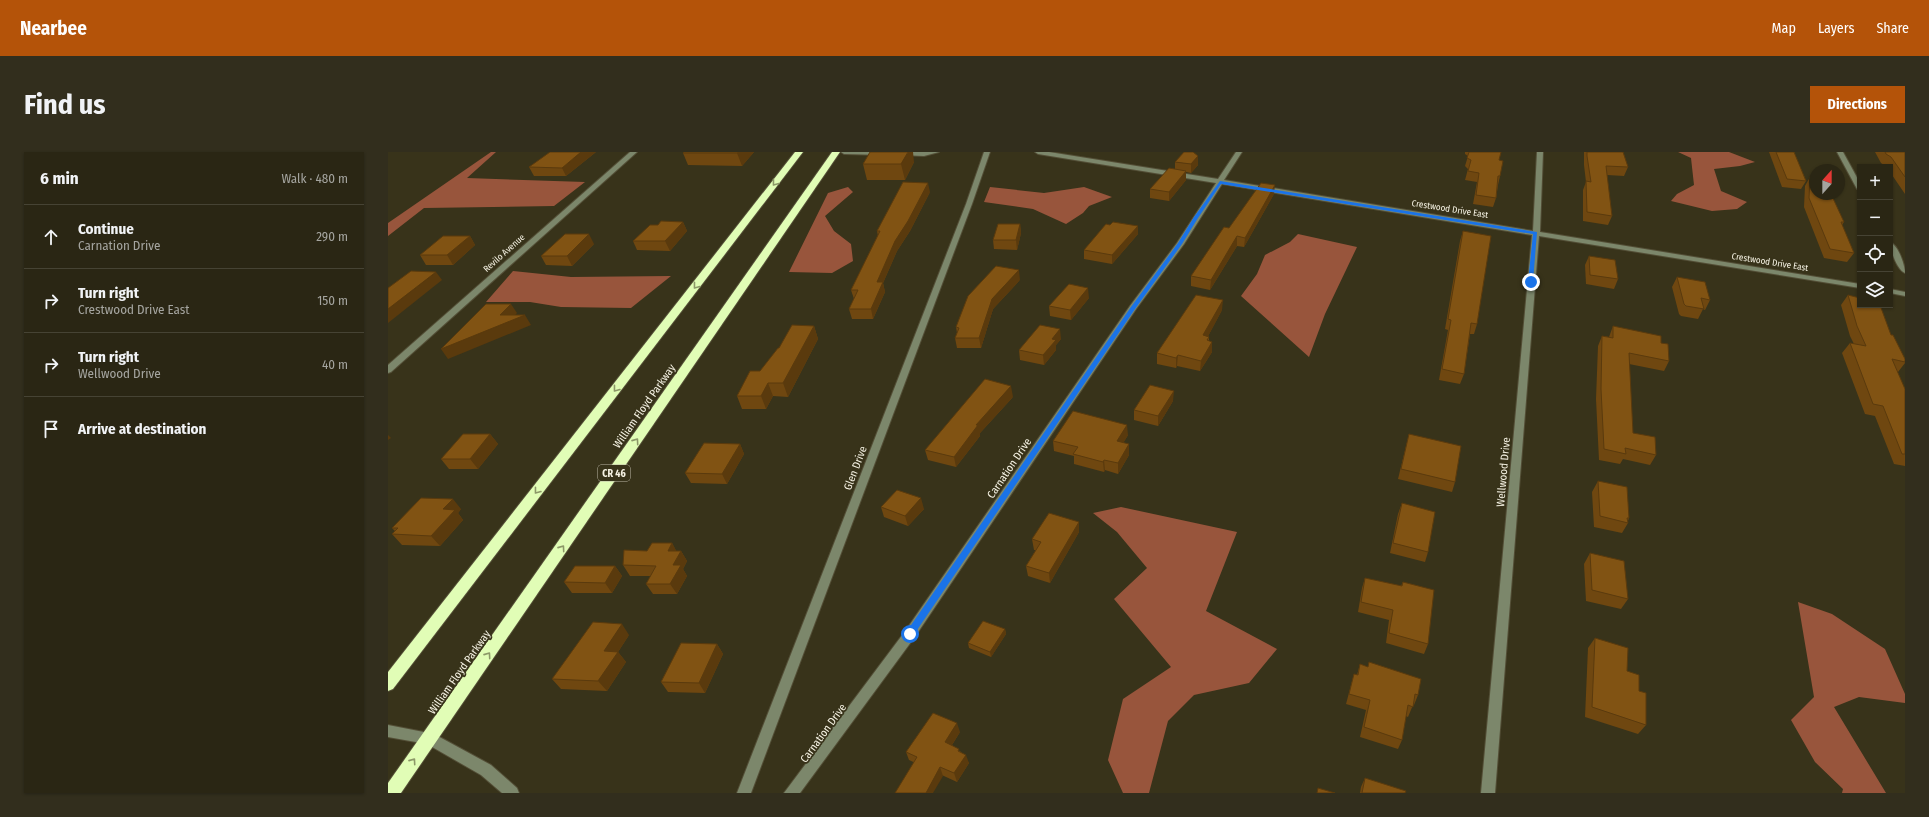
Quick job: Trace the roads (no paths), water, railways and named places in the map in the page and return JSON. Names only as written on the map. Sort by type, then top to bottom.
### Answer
[{"type":"highway","points":[[388,684],[799,152]]},
{"type":"highway","name":"William Floyd Parkway","points":[[391,793],[836,152]]},
{"type":"street","name":"Revilo Avenue","points":[[388,370],[634,152]]},
{"type":"street","points":[[844,152],[888,153]]},
{"type":"street","points":[[895,154],[924,154],[936,152]]},
{"type":"street","name":"Glen Drive","points":[[744,793],[966,212],[987,152]]},
{"type":"street","name":"Crestwood Drive East","points":[[1038,152],[1220,183],[1857,286]]},
{"type":"street","name":"Carnation Drive","points":[[791,793],[818,760],[910,634],[1133,308],[1180,244],[1195,218],[1220,183],[1239,152]]},
{"type":"street","name":"Wellwood Drive","points":[[1488,793],[1536,233],[1540,152]]},
{"type":"street","points":[[1840,152],[1857,183]]},
{"type":"street","points":[[1893,249],[1905,271]]},
{"type":"street","points":[[1893,292],[1905,294]]},
{"type":"street","points":[[391,732],[430,738],[486,770],[512,793]]}]
